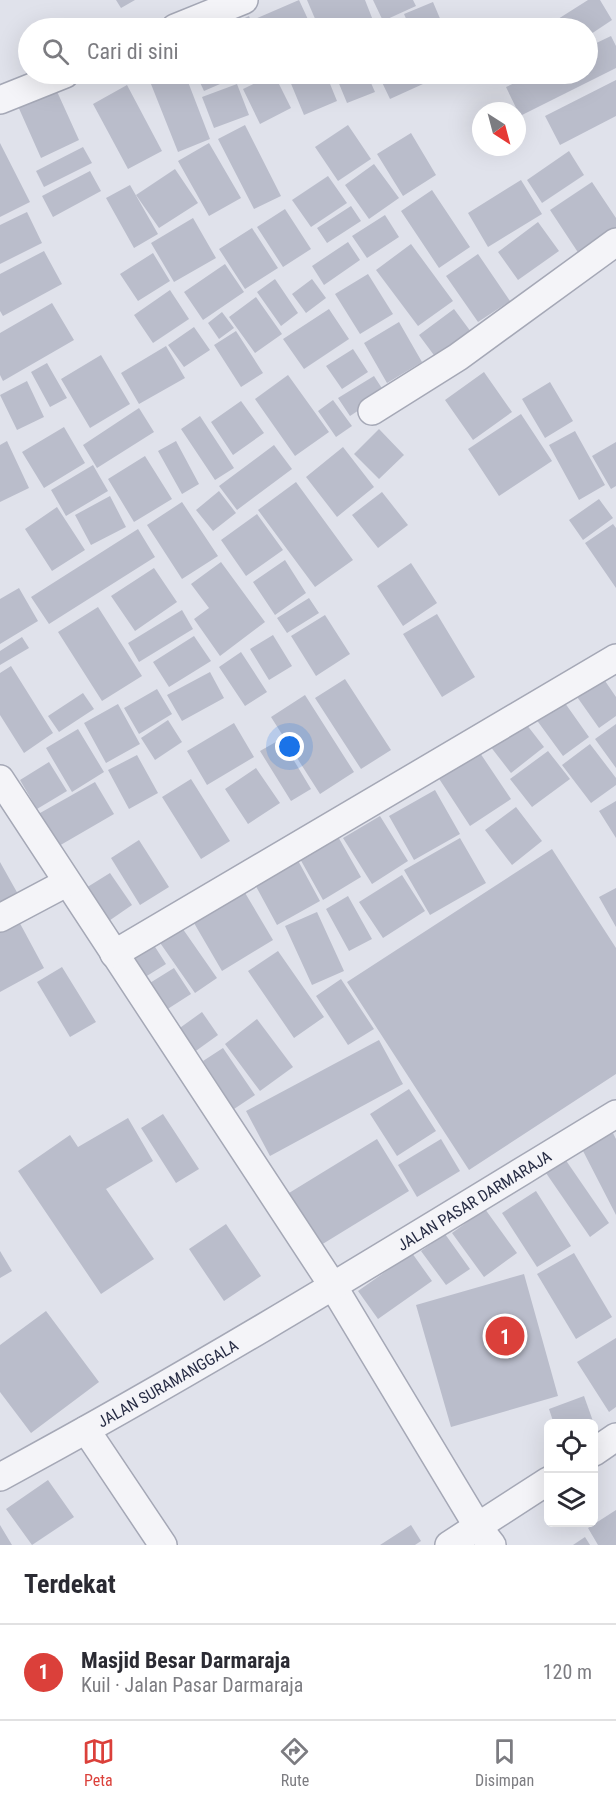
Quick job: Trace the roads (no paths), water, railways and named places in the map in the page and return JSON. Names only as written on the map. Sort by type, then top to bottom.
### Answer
[{"type":"street","points":[[200,18],[244,0]]},
{"type":"street","points":[[0,100],[40,84]]},
{"type":"street","points":[[372,411],[458,357],[616,242]]},
{"type":"street","points":[[114,954],[616,658]]},
{"type":"street","points":[[0,779],[66,883],[333,1286],[485,1536]]},
{"type":"street","points":[[0,918],[66,883]]},
{"type":"street","name":"JALAN PASAR DARMARAJA","points":[[333,1286],[616,1114]]},
{"type":"street","name":"JALAN SURAMANGGALA","points":[[0,1477],[86,1430],[333,1286]]},
{"type":"street","points":[[86,1430],[163,1545]]},
{"type":"street","points":[[598,1449],[616,1437]]},
{"type":"street","points":[[449,1545],[485,1536],[544,1485]]},
{"type":"place","name":"Masjid Besar Darmaraja","points":[[505,1336]]}]
